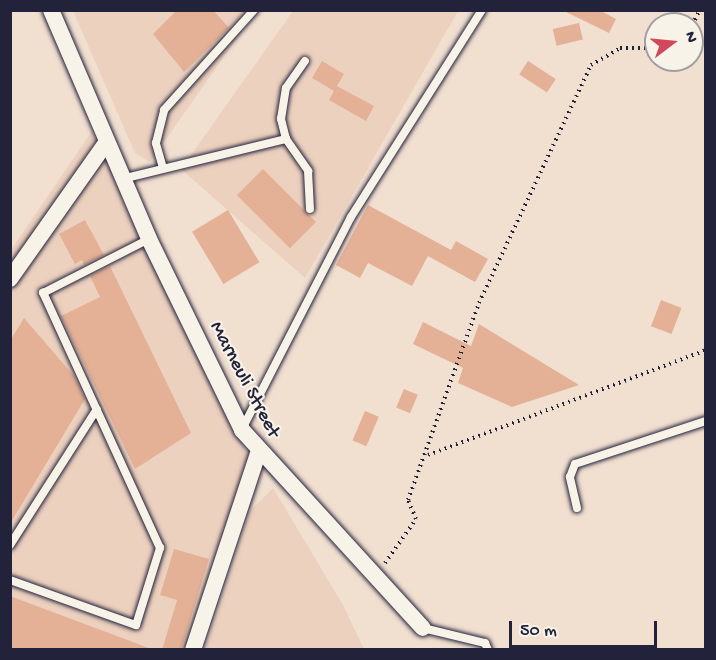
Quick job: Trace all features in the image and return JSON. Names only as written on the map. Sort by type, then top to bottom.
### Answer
[{"type":"street","name":"Marneuli Street","points":[[51,10],[106,143],[126,178],[149,239],[242,430],[258,453],[423,628]]},
{"type":"street","points":[[10,279],[106,143]]},
{"type":"street","points":[[193,650],[258,453]]},
{"type":"lane","points":[[163,168],[156,143],[164,110],[254,10]]},
{"type":"lane","points":[[242,430],[351,217],[482,10]]},
{"type":"lane","points":[[305,61],[286,87],[281,119],[286,139],[308,171],[310,209]]},
{"type":"lane","points":[[126,178],[286,139]]},
{"type":"lane","points":[[10,580],[136,625],[160,549],[44,293],[149,239]]},
{"type":"lane","points":[[10,545],[97,408]]},
{"type":"lane","points":[[577,508],[570,477],[574,464],[705,421]]},
{"type":"lane","points":[[423,628],[485,643],[488,650]]},
{"type":"path","points":[[374,578],[416,519],[408,500],[428,455],[479,303],[591,65],[620,48],[644,48]]},
{"type":"path","points":[[428,455],[705,350]]},
{"type":"shaded area","points":[[73,11],[256,11],[150,162],[135,153]]},
{"type":"shaded area","points":[[293,11],[458,11],[305,278],[181,169]]},
{"type":"shaded area","points":[[92,131],[248,456],[185,649],[11,650],[11,250]]},
{"type":"shaded area","points":[[273,488],[343,605],[364,649],[205,649],[250,511]]},
{"type":"building","points":[[177,10],[213,10],[229,28],[184,72],[153,34]]},
{"type":"building","points":[[562,10],[599,10],[616,19],[609,33]]},
{"type":"building","points":[[579,23],[583,40],[557,46],[553,29]]},
{"type":"building","points":[[322,61],[344,74],[337,86],[374,106],[366,121],[329,100],[334,91],[312,78]]},
{"type":"building","points":[[528,61],[556,79],[547,92],[519,74]]},
{"type":"building","points":[[263,169],[316,222],[290,248],[237,195]]},
{"type":"building","points":[[368,205],[451,250],[456,241],[488,259],[475,282],[428,256],[412,286],[368,263],[360,278],[336,265]]},
{"type":"building","points":[[228,210],[259,262],[223,284],[192,232]]},
{"type":"building","points":[[85,220],[104,255],[84,265],[82,260],[75,264],[59,234]]},
{"type":"building","points":[[110,266],[191,433],[135,469],[61,316],[100,297],[90,276]]},
{"type":"building","points":[[661,300],[682,308],[672,334],[651,326]]},
{"type":"building","points":[[24,318],[74,376],[85,399],[10,524],[10,341]]},
{"type":"building","points":[[423,322],[471,346],[479,324],[579,385],[512,407],[458,383],[463,368],[413,344]]},
{"type":"building","points":[[404,389],[418,395],[410,413],[396,407]]},
{"type":"building","points":[[365,411],[379,417],[366,446],[352,440]]},
{"type":"building","points":[[174,549],[209,559],[181,650],[162,650],[177,600],[160,595]]},
{"type":"building","points":[[10,596],[149,648],[149,650],[10,650]]}]
